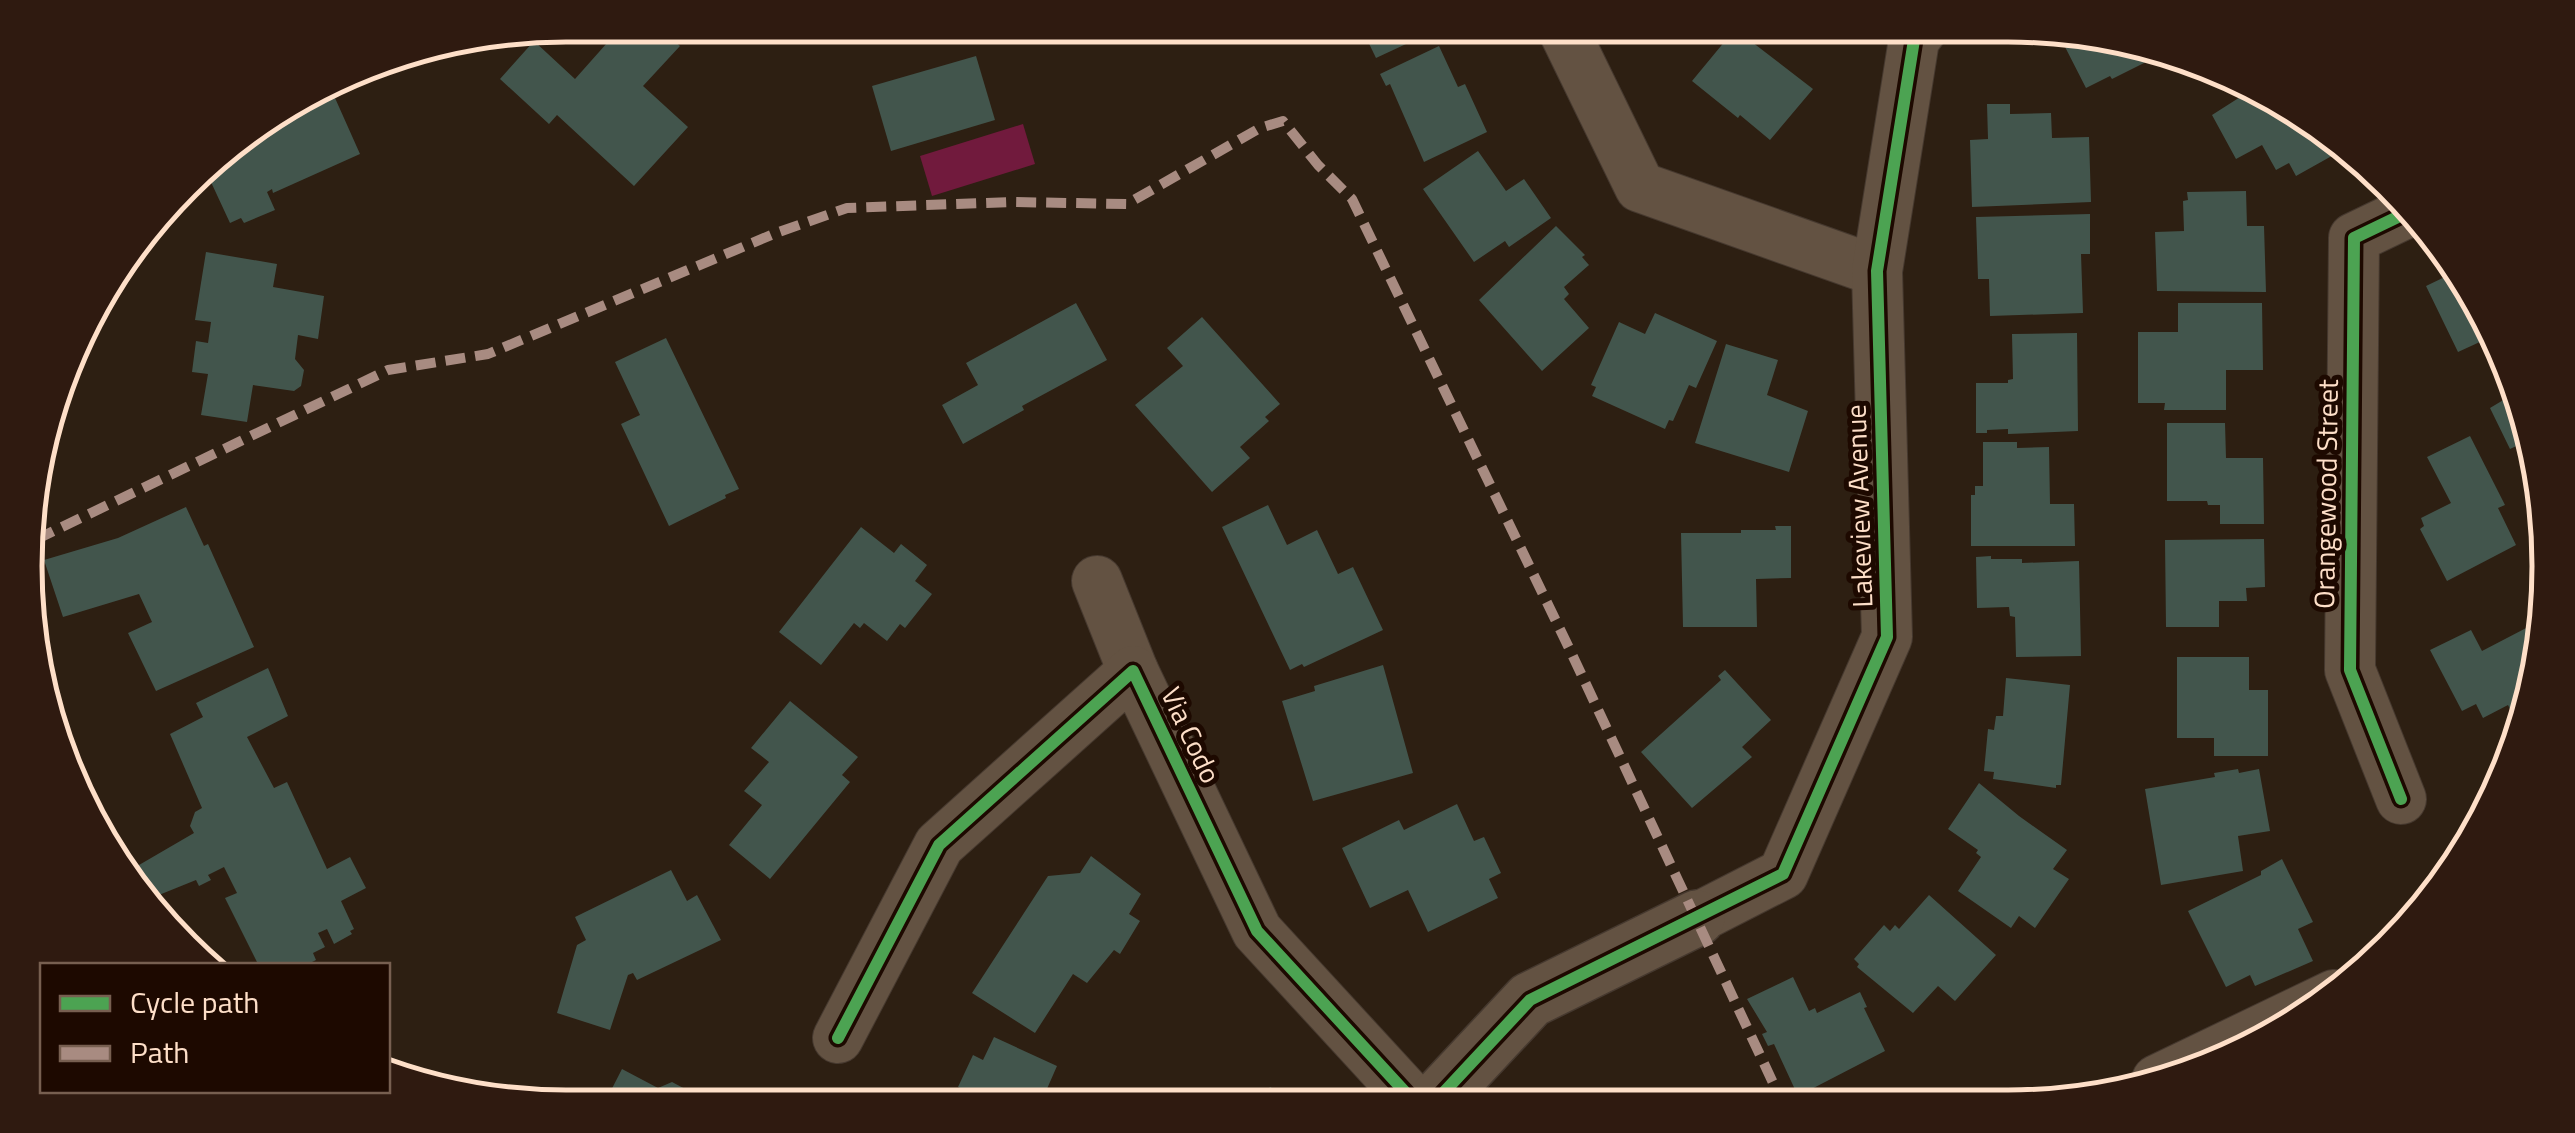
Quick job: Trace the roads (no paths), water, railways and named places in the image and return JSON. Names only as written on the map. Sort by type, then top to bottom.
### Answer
[{"type":"street","points":[[1569,42],[1640,187],[1878,271]]},
{"type":"street","name":"Lakeview Avenue","points":[[1697,918],[1783,874],[1887,637],[1878,271],[1914,42]]},
{"type":"street","name":"Orangewood Street","points":[[2398,217],[2354,238],[2350,670],[2401,799]]},
{"type":"street","points":[[1097,582],[1133,671]]},
{"type":"street","name":"Via Codo","points":[[838,1038],[939,846],[1133,671],[1256,931],[1402,1090]]},
{"type":"street","points":[[1446,1090],[1530,1000],[1697,918]]}]
